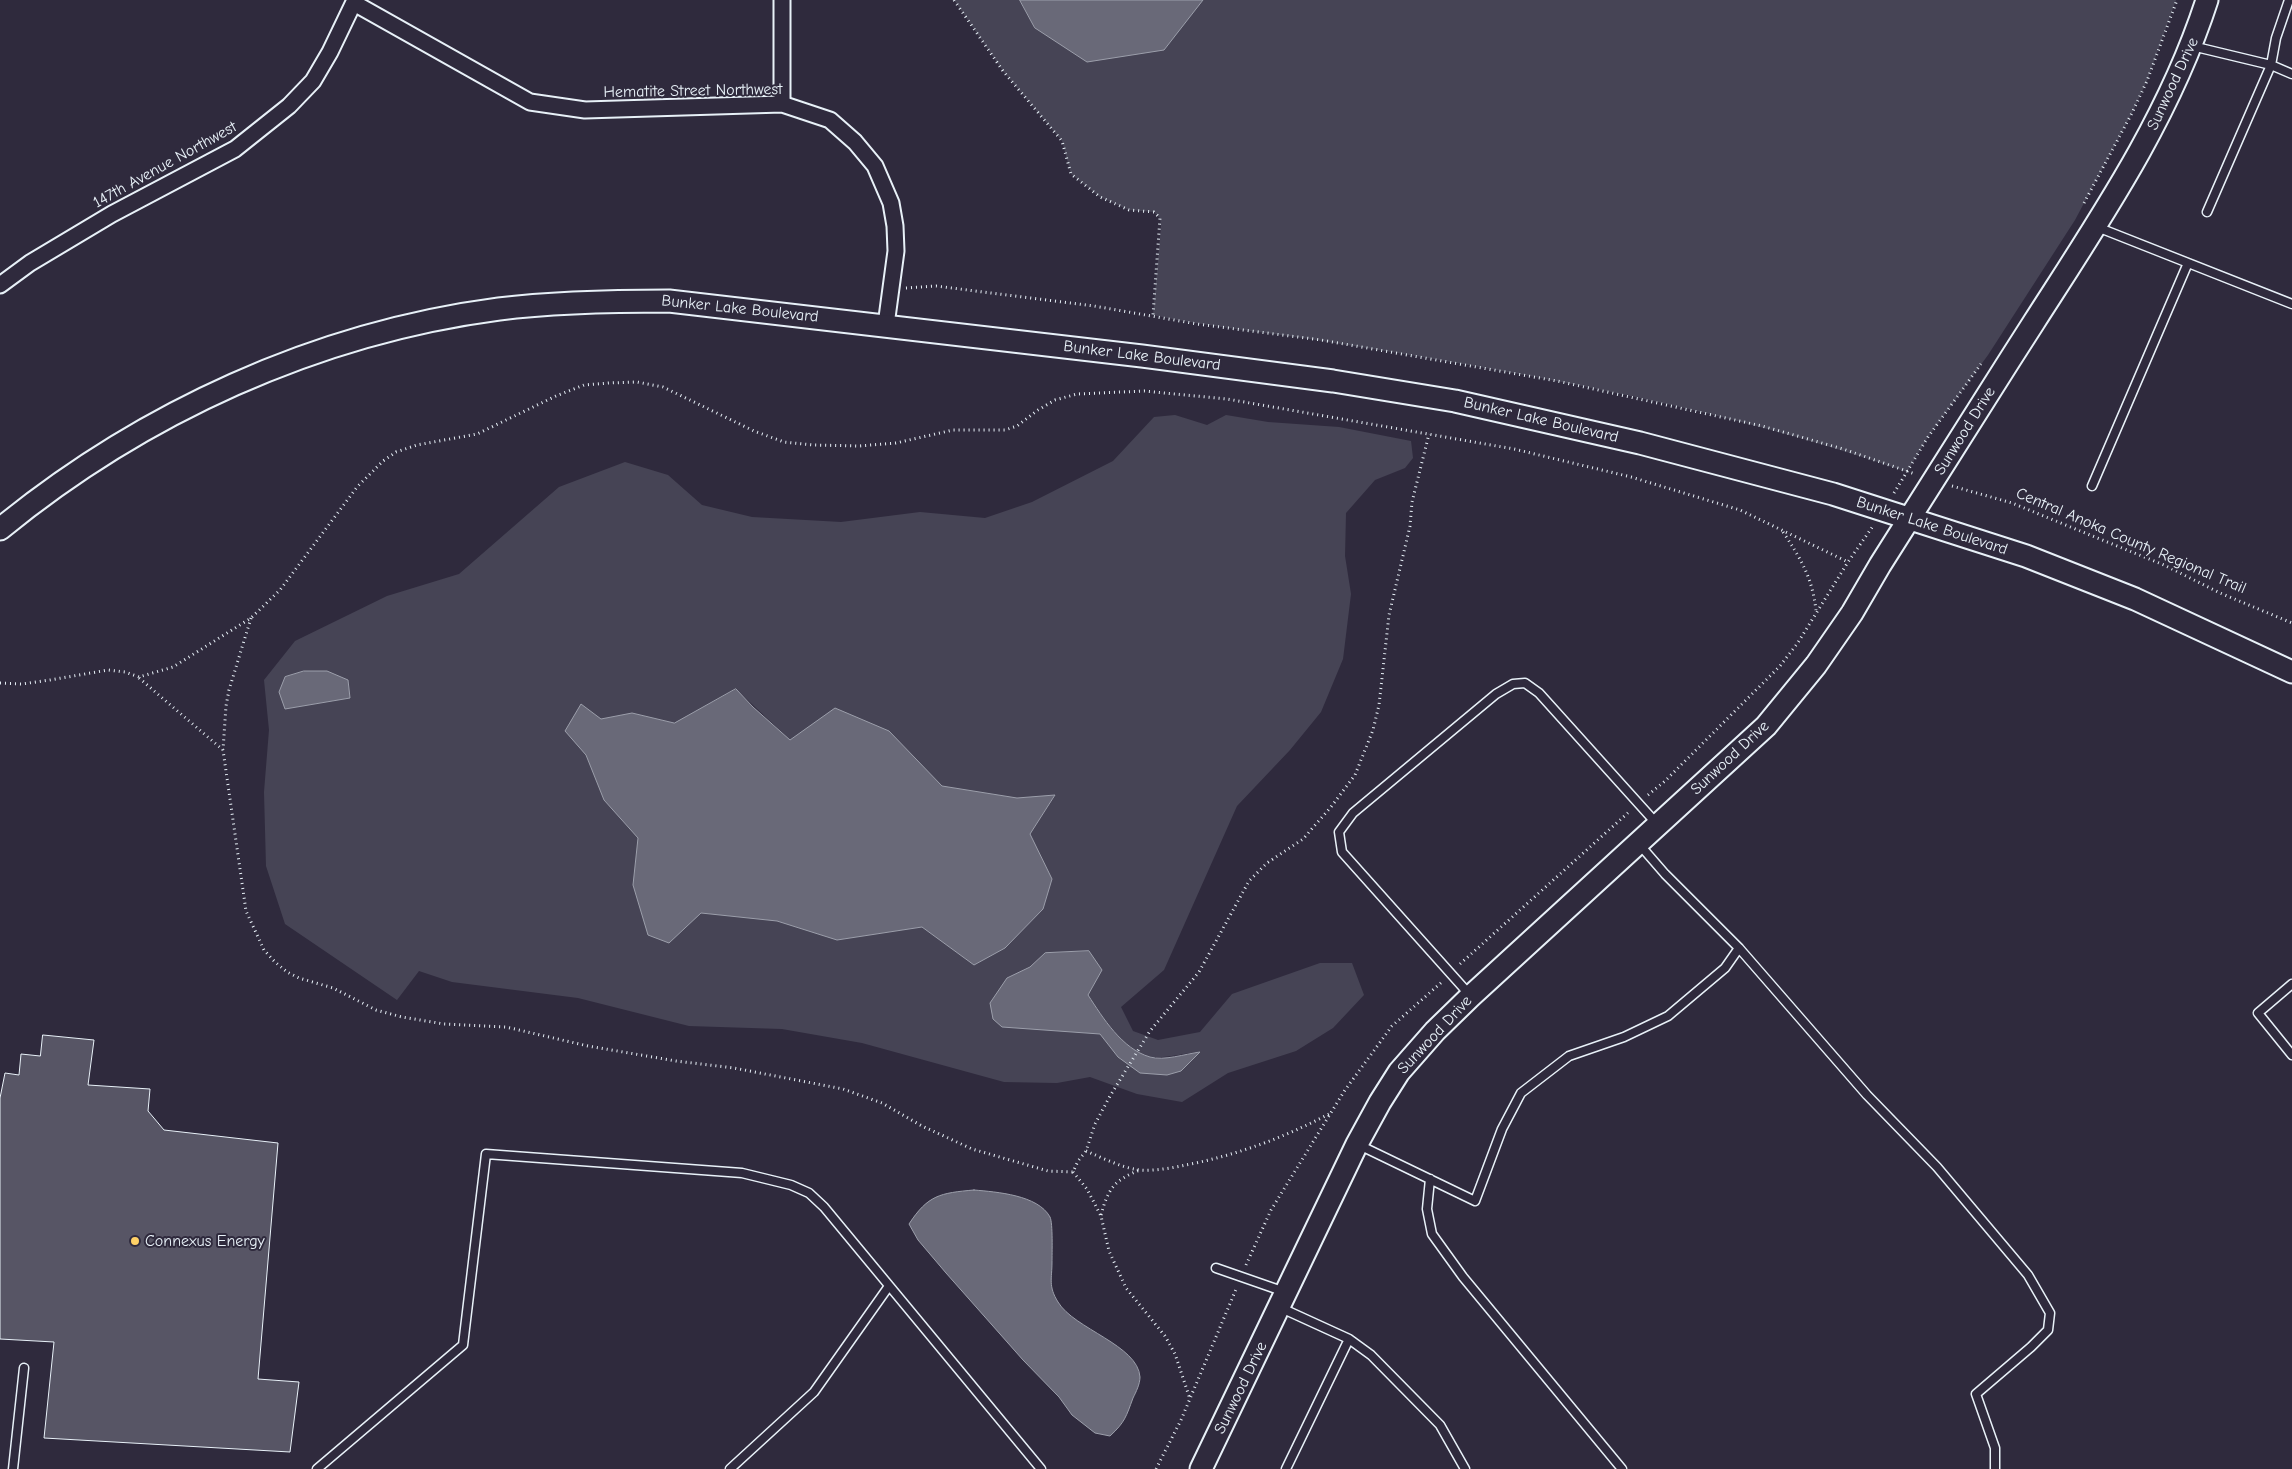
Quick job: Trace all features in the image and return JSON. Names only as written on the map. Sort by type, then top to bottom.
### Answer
[{"type":"main road","name":"Sunwood Drive","points":[[1201,1469],[1357,1144],[1400,1072],[1435,1031],[1471,996],[1755,737],[1791,698],[1852,613],[2096,226],[2161,114],[2192,46],[2207,0]]},
{"type":"main road","name":"Bunker Lake Boulevard","points":[[0,530],[37,499],[92,460],[173,414],[222,390],[312,354],[397,329],[498,309],[596,301],[669,301],[710,304],[1171,360],[1455,401],[1640,443],[1833,494],[1974,538],[2092,582],[2197,626],[2292,672]]},
{"type":"street","points":[[782,0],[782,104]]},
{"type":"street","name":"Hematite Street Northwest","points":[[355,1],[530,102],[585,110],[782,104],[830,120],[855,142],[875,166],[891,202],[896,250],[886,325]]},
{"type":"street","name":"147th Avenue Northwest","points":[[0,285],[30,263],[112,214],[235,149],[289,106],[313,81],[330,52],[355,1]]},
{"type":"lane","points":[[2207,212],[2271,65],[2276,38],[2289,0]]},
{"type":"lane","points":[[2192,46],[2271,65],[2292,74]]},
{"type":"lane","points":[[2096,226],[2292,304]]},
{"type":"lane","points":[[2092,486],[2188,263]]},
{"type":"lane","points":[[1471,996],[1342,852],[1339,832],[1352,813],[1496,694],[1513,684],[1525,683],[1539,693],[1657,825]]},
{"type":"lane","points":[[1638,843],[1665,874],[1739,948],[1867,1095],[1937,1166],[2028,1275],[2050,1313],[2048,1330],[1976,1394],[1995,1448],[1995,1469]]},
{"type":"lane","points":[[1357,1144],[1475,1201],[1502,1129],[1521,1093],[1569,1056],[1624,1037],[1668,1016],[1724,968],[1739,948]]},
{"type":"lane","points":[[2292,984],[2258,1013],[2292,1055]]},
{"type":"lane","points":[[317,1469],[463,1345],[486,1154],[742,1173],[791,1185],[809,1193],[824,1207],[1041,1469]]},
{"type":"lane","points":[[1430,1179],[1427,1209],[1432,1234],[1463,1277],[1622,1469]]},
{"type":"lane","points":[[1216,1268],[1283,1300],[1349,1339],[1371,1355],[1440,1425],[1465,1469]]},
{"type":"lane","points":[[730,1469],[814,1392],[889,1286]]},
{"type":"lane","points":[[1286,1469],[1349,1339]]},
{"type":"lane","points":[[13,1469],[24,1368]]},
{"type":"path","points":[[954,0],[1003,71],[1062,141],[1071,174],[1100,197],[1129,210],[1154,212],[1160,218],[1153,315]]},
{"type":"path","points":[[2080,212],[2140,98],[2177,0]]},
{"type":"path","points":[[890,289],[936,286],[1094,306],[1197,324],[1321,340],[1483,367],[1638,397],[1762,426],[1843,450],[1907,472],[1928,437],[1982,363]]},
{"type":"path","points":[[139,678],[173,667],[251,618],[280,590],[357,487],[383,461],[396,452],[417,445],[477,434],[556,396],[584,385],[637,382],[663,387],[754,431],[784,442],[859,446],[896,443],[952,430],[1005,430],[1017,426],[1055,400],[1077,394],[1144,391],[1227,399],[1514,449],[1631,477],[1740,510],[1848,562],[1864,540]]},
{"type":"path","points":[[1073,1172],[1078,1161],[1086,1151],[1094,1124],[1110,1096],[1150,1031],[1199,972],[1249,881],[1267,862],[1303,839],[1331,808],[1355,775],[1373,730],[1379,705],[1389,615],[1410,526],[1412,502],[1429,434]]},
{"type":"path","name":"Central Anoka County Regional Trail","points":[[1959,488],[2012,504],[2090,534],[2164,565],[2220,593],[2292,623]]},
{"type":"path","points":[[1782,531],[1802,561],[1809,576],[1816,611]]},
{"type":"path","points":[[251,618],[229,690],[223,750],[246,912],[264,950],[275,962],[299,978],[333,988],[376,1010],[402,1017],[444,1024],[506,1028],[588,1046],[676,1062],[734,1068],[843,1089],[882,1104],[972,1149],[1048,1171],[1073,1172],[1087,1189],[1101,1216],[1116,1270],[1126,1288],[1168,1342],[1184,1378],[1190,1400]]},
{"type":"path","points":[[0,683],[41,682],[108,670],[125,672],[139,678],[223,750]]},
{"type":"path","points":[[1086,1151],[1114,1163],[1140,1170],[1182,1166],[1256,1147],[1293,1133],[1330,1114]]},
{"type":"path","points":[[1101,1216],[1109,1190],[1116,1182],[1140,1170]]},
{"type":"shaded area","points":[[954,0],[2176,0],[2147,81],[2075,220],[1988,355],[1928,437],[1907,472],[1835,448],[1763,428],[1617,393],[1470,365],[1153,315],[1161,226],[1160,218],[1154,212],[1129,210],[1100,197],[1071,174],[1062,141],[1003,71]]},
{"type":"shaded area","points":[[1175,415],[1207,425],[1226,415],[1268,422],[1339,427],[1411,441],[1413,458],[1405,468],[1375,480],[1346,513],[1345,556],[1351,594],[1343,659],[1321,712],[1290,750],[1237,806],[1164,970],[1121,1007],[1133,1031],[1158,1040],[1200,1032],[1232,994],[1320,963],[1352,963],[1364,995],[1333,1028],[1296,1051],[1228,1073],[1182,1102],[1137,1094],[1090,1077],[1057,1083],[1004,1082],[862,1043],[782,1029],[689,1026],[578,998],[452,982],[419,971],[397,1000],[285,924],[266,866],[264,792],[269,730],[264,680],[295,641],[387,596],[459,574],[559,487],[625,462],[668,475],[702,505],[752,517],[841,522],[920,512],[985,518],[1032,502],[1113,461],[1154,417]],"holes":[[[348,680],[350,698],[285,709]],[[736,689],[790,740],[889,731],[942,786],[1017,798],[1055,796],[1030,834],[1052,879],[1043,909],[1005,948],[974,965],[922,927],[837,940],[777,921],[701,913],[633,885],[638,838],[604,800],[586,755],[601,719],[632,713],[674,723]],[[1045,953],[1102,970],[1088,995],[1107,1023],[1124,1042],[1143,1055],[1153,1057],[1199,1052],[1181,1071],[1167,1075],[1118,1057],[1100,1034],[1002,1027],[1007,978],[1030,967]]]},
{"type":"water","points":[[1020,0],[1203,0],[1164,50],[1087,62],[1035,28]]},
{"type":"water","points":[[304,671],[327,671],[348,680],[350,698],[285,709],[279,692],[285,677]]},
{"type":"water","points":[[736,689],[790,740],[835,708],[889,731],[942,786],[1017,798],[1055,795],[1030,834],[1052,879],[1043,909],[1005,948],[974,965],[922,927],[837,940],[777,921],[701,913],[669,943],[648,935],[633,885],[638,838],[604,800],[586,755],[565,731],[581,704],[601,719],[632,713],[674,723]]},
{"type":"water","points":[[1089,951],[1102,970],[1088,995],[1107,1023],[1122,1040],[1140,1053],[1150,1057],[1168,1058],[1200,1052],[1181,1071],[1167,1075],[1140,1073],[1118,1057],[1100,1034],[1002,1027],[993,1019],[990,1003],[1007,978],[1030,967],[1045,953]]},
{"type":"water","points":[[974,1190],[1027,1199],[1044,1210],[1051,1220],[1051,1282],[1058,1302],[1077,1321],[1117,1346],[1137,1366],[1140,1377],[1138,1388],[1124,1419],[1110,1436],[1095,1433],[1072,1415],[1059,1397],[1023,1360],[946,1273],[918,1240],[909,1224],[922,1207],[936,1197],[952,1192]]},
{"type":"building","name":"Connexus Energy","points":[[43,1035],[94,1040],[88,1085],[150,1089],[148,1111],[164,1130],[278,1143],[258,1379],[299,1382],[290,1452],[44,1438],[54,1342],[0,1339],[0,1098],[5,1073],[19,1075],[21,1054],[40,1056]]},
{"type":"place","name":"Connexus Energy","points":[[135,1241]]}]
